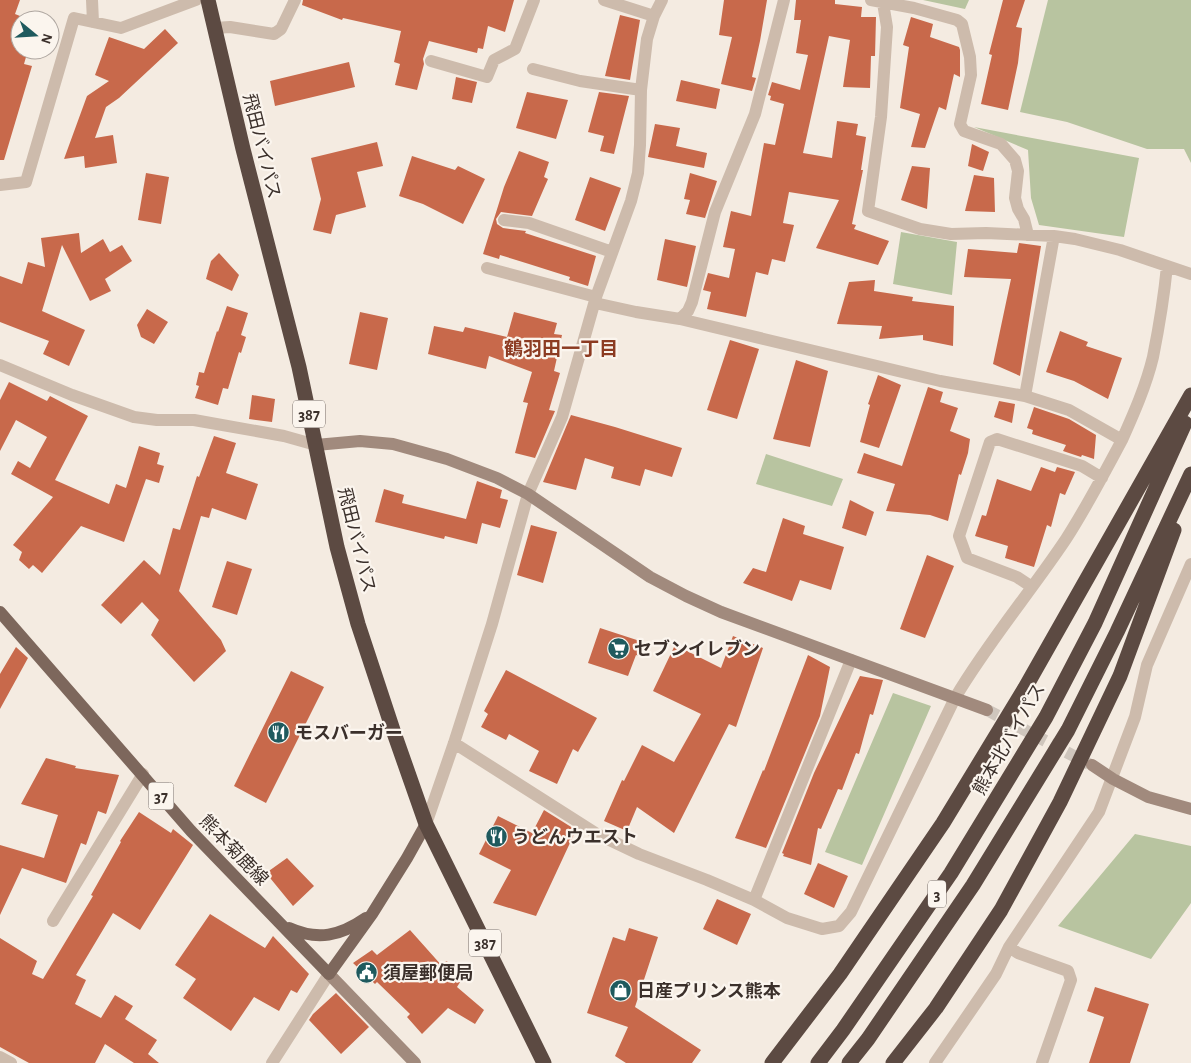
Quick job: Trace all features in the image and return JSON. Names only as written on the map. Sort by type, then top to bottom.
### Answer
[{"type":"highway","name":"飛田バイパス","points":[[208,0],[243,148],[299,367],[337,546],[358,624],[426,824],[544,1063]]},
{"type":"highway","points":[[772,1063],[840,974],[943,822],[1025,688],[1191,395]]},
{"type":"highway","name":"熊本北バイパス","points":[[818,1063],[951,874],[1046,717],[1095,623],[1191,410]]},
{"type":"highway","name":"3","points":[[849,1063],[868,1039],[973,885],[1068,730],[1117,632],[1191,474]]},
{"type":"highway","points":[[893,1063],[936,1008],[1001,910],[1060,802],[1120,676],[1161,567],[1191,479]]},
{"type":"main road","name":"熊本菊鹿線","points":[[0,612],[191,831],[329,974]]},
{"type":"main road","name":"37","points":[[329,974],[372,914],[426,824]]},
{"type":"main road","name":"37","points":[[283,926],[301,934],[316,937],[334,934],[353,927],[372,914]]},
{"type":"street","points":[[92,0],[93,22]]},
{"type":"street","points":[[0,185],[26,182],[74,18],[121,28],[196,0]]},
{"type":"street","points":[[215,28],[230,27],[274,34],[281,29],[295,0]]},
{"type":"street","points":[[431,62],[487,77],[494,60],[515,49],[534,0]]},
{"type":"street","points":[[604,0],[654,16]]},
{"type":"street","points":[[426,824],[492,624],[528,494],[562,417],[596,300],[631,200],[638,174],[641,90],[647,39],[654,16],[662,0]]},
{"type":"street","points":[[680,320],[688,312],[692,302],[715,212],[755,114],[784,0]]},
{"type":"street","points":[[877,1],[914,8],[957,20],[962,24],[970,57],[971,75],[960,124],[964,131],[1001,144],[1016,160],[1018,170],[1015,198],[1018,209],[1024,219],[1028,235]]},
{"type":"street","points":[[877,1],[887,27],[882,107],[868,211],[920,229],[950,234],[986,233],[1054,236],[1075,239],[1120,250],[1191,274]]},
{"type":"street","points":[[533,69],[580,82],[641,90]]},
{"type":"street","points":[[504,220],[529,223],[612,252]]},
{"type":"street","points":[[1024,396],[1054,236]]},
{"type":"street","points":[[454,743],[597,834],[639,854],[754,900],[787,918],[822,928],[839,926],[851,912],[955,698],[975,664],[1066,539],[1122,440],[1138,403],[1152,359],[1163,302],[1167,266]]},
{"type":"street","points":[[487,268],[636,312],[680,320],[940,382],[1024,396],[1069,410],[1122,440]]},
{"type":"street","points":[[0,365],[72,395],[134,417],[157,420],[194,420],[284,436],[316,445],[360,440],[393,444],[447,459],[497,478],[528,494],[650,577],[686,596],[731,615],[987,710]]},
{"type":"street","points":[[1032,587],[1017,576],[968,558],[959,536],[990,442],[997,439],[1082,466],[1102,478]]},
{"type":"street","points":[[935,1063],[996,974],[1009,947],[1099,812],[1135,717],[1147,665],[1191,564]]},
{"type":"street","points":[[754,900],[851,660]]},
{"type":"street","points":[[1092,765],[1113,779],[1148,797],[1191,809]]},
{"type":"street","points":[[53,921],[143,774]]},
{"type":"street","points":[[1009,947],[1018,953],[1068,971],[1071,980],[1042,1063]]},
{"type":"street","points":[[272,1063],[329,974],[415,1063]]},
{"type":"street","points":[[0,1057],[10,1063]]},
{"type":"green space","points":[[923,0],[969,0],[965,9]]},
{"type":"green space","points":[[1048,0],[1191,0],[1191,163],[1184,149],[1147,149],[1067,122],[1020,112]]},
{"type":"green space","points":[[974,127],[1139,158],[1124,237],[1039,225],[1031,198],[1028,150]]},
{"type":"green space","points":[[901,232],[957,242],[952,295],[893,284]]},
{"type":"green space","points":[[766,454],[843,479],[832,506],[756,484]]},
{"type":"green space","points":[[893,693],[931,706],[862,865],[825,852]]},
{"type":"green space","points":[[1135,834],[1191,846],[1191,903],[1151,959],[1058,926]]},
{"type":"building","points":[[0,0],[20,0],[16,10],[10,10],[10,60],[25,60],[24,64],[32,66],[4,160],[0,160]]},
{"type":"building","points":[[303,0],[514,0],[505,32],[488,26],[483,49],[478,48],[477,53],[429,41],[423,59],[424,64],[417,90],[395,85],[400,64],[394,62],[401,31],[343,18],[342,20],[302,5]]},
{"type":"building","points":[[724,0],[767,0],[752,77],[756,78],[752,91],[721,84],[732,37],[719,35]]},
{"type":"building","points":[[796,0],[835,0],[835,4],[862,7],[861,17],[876,17],[875,56],[871,56],[870,88],[843,87],[850,40],[829,36],[803,153],[832,158],[837,121],[858,124],[856,135],[866,137],[861,170],[863,170],[852,224],[856,225],[854,229],[889,241],[878,265],[816,248],[839,200],[789,192],[783,223],[794,225],[785,262],[772,259],[768,275],[756,272],[746,317],[707,309],[711,292],[703,290],[708,273],[729,278],[735,249],[723,247],[731,211],[751,216],[764,143],[775,145],[784,104],[770,100],[771,96],[768,95],[772,82],[800,90],[808,55],[796,53],[801,20],[794,20]]},
{"type":"building","points":[[1003,0],[1025,0],[1016,27],[1022,28],[1018,63],[1008,110],[981,104],[992,55],[989,54]]},
{"type":"building","points":[[620,15],[640,20],[630,80],[605,76]]},
{"type":"building","points":[[911,17],[933,24],[930,37],[959,47],[960,50],[960,77],[954,74],[946,110],[939,107],[925,148],[911,147],[920,114],[900,108],[909,47],[903,45]]},
{"type":"building","points":[[165,29],[178,43],[119,98],[106,107],[95,138],[113,135],[117,163],[85,168],[84,156],[64,159],[87,96],[109,81],[95,75],[109,37],[144,49]]},
{"type":"building","points":[[349,62],[355,87],[275,106],[270,81]]},
{"type":"building","points":[[456,77],[477,82],[472,103],[452,99]]},
{"type":"building","points":[[681,80],[720,89],[716,109],[676,101]]},
{"type":"building","points":[[527,92],[568,100],[556,139],[516,128]]},
{"type":"building","points":[[599,92],[629,96],[614,154],[600,151],[604,136],[588,132]]},
{"type":"building","points":[[655,124],[680,128],[676,146],[707,153],[704,168],[648,157]]},
{"type":"building","points":[[377,142],[383,166],[357,172],[366,207],[336,215],[331,234],[313,230],[321,199],[311,158]]},
{"type":"building","points":[[972,144],[989,152],[983,171],[968,166]]},
{"type":"building","points":[[519,151],[549,162],[544,177],[548,179],[532,216],[501,212],[496,219],[497,224],[503,228],[526,231],[525,233],[596,256],[588,286],[569,280],[570,277],[500,255],[499,259],[483,254],[504,187]]},
{"type":"building","points":[[412,156],[455,170],[458,166],[485,179],[463,224],[423,204],[399,196]]},
{"type":"building","points":[[912,166],[930,168],[927,209],[901,200]]},
{"type":"building","points":[[146,173],[169,177],[161,224],[138,220]]},
{"type":"building","points":[[690,173],[717,181],[705,218],[686,214],[690,200],[684,199]]},
{"type":"building","points":[[974,175],[994,178],[995,212],[965,211]]},
{"type":"building","points":[[590,177],[621,188],[605,231],[575,220]]},
{"type":"building","points":[[79,233],[81,253],[103,239],[110,252],[122,245],[132,261],[105,279],[111,291],[90,301],[62,245],[42,311],[85,330],[69,366],[43,354],[49,341],[0,322],[0,276],[22,284],[28,262],[45,267],[41,238]]},
{"type":"building","points":[[665,239],[696,246],[687,287],[657,280]]},
{"type":"building","points":[[1019,243],[1041,246],[1020,376],[993,364],[1011,279],[964,277],[968,249],[1017,253]]},
{"type":"building","points":[[219,253],[239,275],[232,291],[206,279],[211,261]]},
{"type":"building","points":[[875,280],[874,291],[913,297],[912,301],[954,306],[953,346],[923,340],[923,335],[879,339],[882,326],[837,324],[849,282]]},
{"type":"building","points":[[227,306],[248,313],[241,335],[246,337],[241,353],[239,352],[228,389],[223,388],[218,405],[195,398],[199,386],[196,385],[199,372],[204,373]]},
{"type":"building","points":[[147,309],[168,322],[154,344],[141,337],[137,325]]},
{"type":"building","points":[[360,312],[388,318],[377,370],[349,364]]},
{"type":"building","points":[[514,312],[557,323],[554,334],[562,335],[554,371],[560,373],[549,410],[555,411],[535,458],[515,453],[528,403],[523,402],[532,372],[489,356],[486,369],[428,354],[434,326],[463,332],[465,327],[507,337]]},
{"type":"building","points":[[1060,331],[1088,342],[1086,346],[1122,358],[1108,399],[1074,381],[1046,372]]},
{"type":"building","points":[[730,340],[759,349],[737,419],[707,410]]},
{"type":"building","points":[[796,360],[828,371],[810,447],[773,439]]},
{"type":"building","points":[[878,375],[901,385],[879,448],[860,442],[870,405],[868,404]]},
{"type":"building","points":[[9,382],[47,401],[50,396],[88,416],[55,480],[109,504],[116,484],[126,488],[139,446],[160,453],[157,464],[164,466],[159,483],[146,479],[124,542],[81,526],[42,573],[33,565],[29,569],[19,560],[22,552],[13,545],[53,497],[11,474],[18,461],[30,468],[47,437],[16,420],[0,451],[0,400]]},
{"type":"building","points":[[928,387],[943,392],[940,402],[958,408],[950,431],[970,439],[968,453],[961,475],[959,474],[948,521],[930,515],[886,511],[895,484],[857,473],[864,453],[902,466]]},
{"type":"building","points":[[252,395],[275,399],[272,422],[249,419]]},
{"type":"building","points":[[999,401],[1015,404],[1012,423],[994,417]]},
{"type":"building","points":[[1034,407],[1069,419],[1096,435],[1094,459],[1063,451],[1066,445],[1032,434],[1033,430],[1027,428]]},
{"type":"building","points":[[571,415],[682,448],[672,477],[645,469],[640,486],[611,478],[614,467],[585,458],[576,490],[543,482]]},
{"type":"building","points":[[214,436],[236,443],[226,473],[258,484],[246,520],[212,508],[209,518],[201,516],[179,591],[221,640],[226,651],[194,682],[151,635],[159,620],[142,602],[121,624],[101,605],[144,560],[160,575],[173,528],[180,530],[197,476],[199,477]]},
{"type":"building","points":[[1041,467],[1055,472],[1057,467],[1075,472],[1065,495],[1060,493],[1051,527],[1047,525],[1034,567],[1005,558],[1008,546],[975,536],[982,515],[986,516],[997,479],[1031,491]]},
{"type":"building","points":[[477,481],[502,490],[500,498],[508,500],[500,528],[482,523],[477,544],[445,536],[444,539],[375,522],[384,489],[404,495],[402,503],[466,519]]},
{"type":"building","points":[[850,500],[874,512],[866,536],[842,528]]},
{"type":"building","points":[[783,518],[805,526],[803,534],[844,547],[831,590],[800,580],[792,601],[743,583],[753,568],[766,572]]},
{"type":"building","points":[[531,525],[557,532],[543,583],[517,575]]},
{"type":"building","points":[[927,555],[954,566],[925,638],[900,629]]},
{"type":"building","points":[[227,561],[252,569],[237,615],[212,607]]},
{"type":"building","name":"セブンイレブン","points":[[600,628],[646,643],[641,657],[636,655],[628,676],[588,663]]},
{"type":"building","points":[[733,636],[763,648],[736,727],[729,724],[674,833],[637,807],[627,831],[604,821],[622,780],[624,781],[642,745],[674,762],[701,714],[653,691],[675,645],[721,668]]},
{"type":"building","points":[[16,647],[28,658],[0,709],[0,674]]},
{"type":"building","points":[[808,655],[830,667],[820,716],[766,848],[735,838],[764,771]]},
{"type":"building","points":[[506,670],[597,718],[578,752],[573,749],[557,784],[529,771],[539,751],[509,734],[506,740],[481,727],[488,714],[484,711]]},
{"type":"building","points":[[291,671],[324,687],[266,803],[234,786]]},
{"type":"building","points":[[860,676],[883,680],[873,715],[870,714],[859,754],[856,753],[842,790],[838,789],[821,829],[818,828],[811,865],[783,856],[784,854],[782,853],[814,773]]},
{"type":"building","points":[[46,758],[76,766],[75,768],[119,775],[106,814],[98,811],[86,845],[81,843],[66,883],[22,868],[0,915],[0,845],[44,858],[58,815],[21,804]]},
{"type":"building","points":[[544,810],[576,830],[536,916],[493,903],[511,870],[479,854],[498,816],[532,833]]},
{"type":"building","points":[[139,812],[171,833],[173,829],[193,845],[140,930],[113,913],[76,975],[86,980],[75,1004],[101,1018],[115,995],[133,1006],[125,1019],[157,1040],[148,1054],[159,1063],[134,1063],[105,1044],[95,1063],[29,1063],[0,1047],[0,938],[37,961],[32,974],[43,979],[93,896],[91,895],[120,841]]},
{"type":"building","points":[[287,858],[314,886],[293,906],[266,873]]},
{"type":"building","points":[[818,863],[848,876],[834,908],[804,894]]},
{"type":"building","points":[[717,899],[751,914],[737,945],[703,929]]},
{"type":"building","points":[[210,914],[265,948],[273,936],[309,974],[297,993],[291,990],[279,1011],[254,997],[231,1031],[183,998],[196,979],[175,965]]},
{"type":"building","points":[[629,928],[658,937],[635,1007],[701,1050],[692,1063],[626,1063],[615,1056],[628,1027],[587,1013],[613,937],[625,941]]},
{"type":"building","points":[[410,930],[443,967],[446,961],[467,971],[457,987],[484,1010],[475,1024],[448,1008],[422,1034],[407,1017],[410,1014],[377,982],[375,984],[353,963],[372,950],[377,955]]},
{"type":"building","points":[[1095,987],[1149,1004],[1130,1063],[1089,1063],[1104,1017],[1087,1011]]},
{"type":"building","points":[[336,993],[369,1027],[341,1054],[309,1020]]},
{"type":"tunnel","points":[[987,710],[1089,764]]},
{"type":"place","name":"セブンイレブン","points":[[618,649]]},
{"type":"place","name":"モスバーガー","points":[[279,733]]},
{"type":"place","name":"うどんウエスト","points":[[496,837]]},
{"type":"place","name":"須屋郵便局","points":[[367,973]]},
{"type":"place","name":"日産プリンス熊本","points":[[621,991]]},
{"type":"district","name":"鶴羽田一丁目","points":[[561,348]]}]
